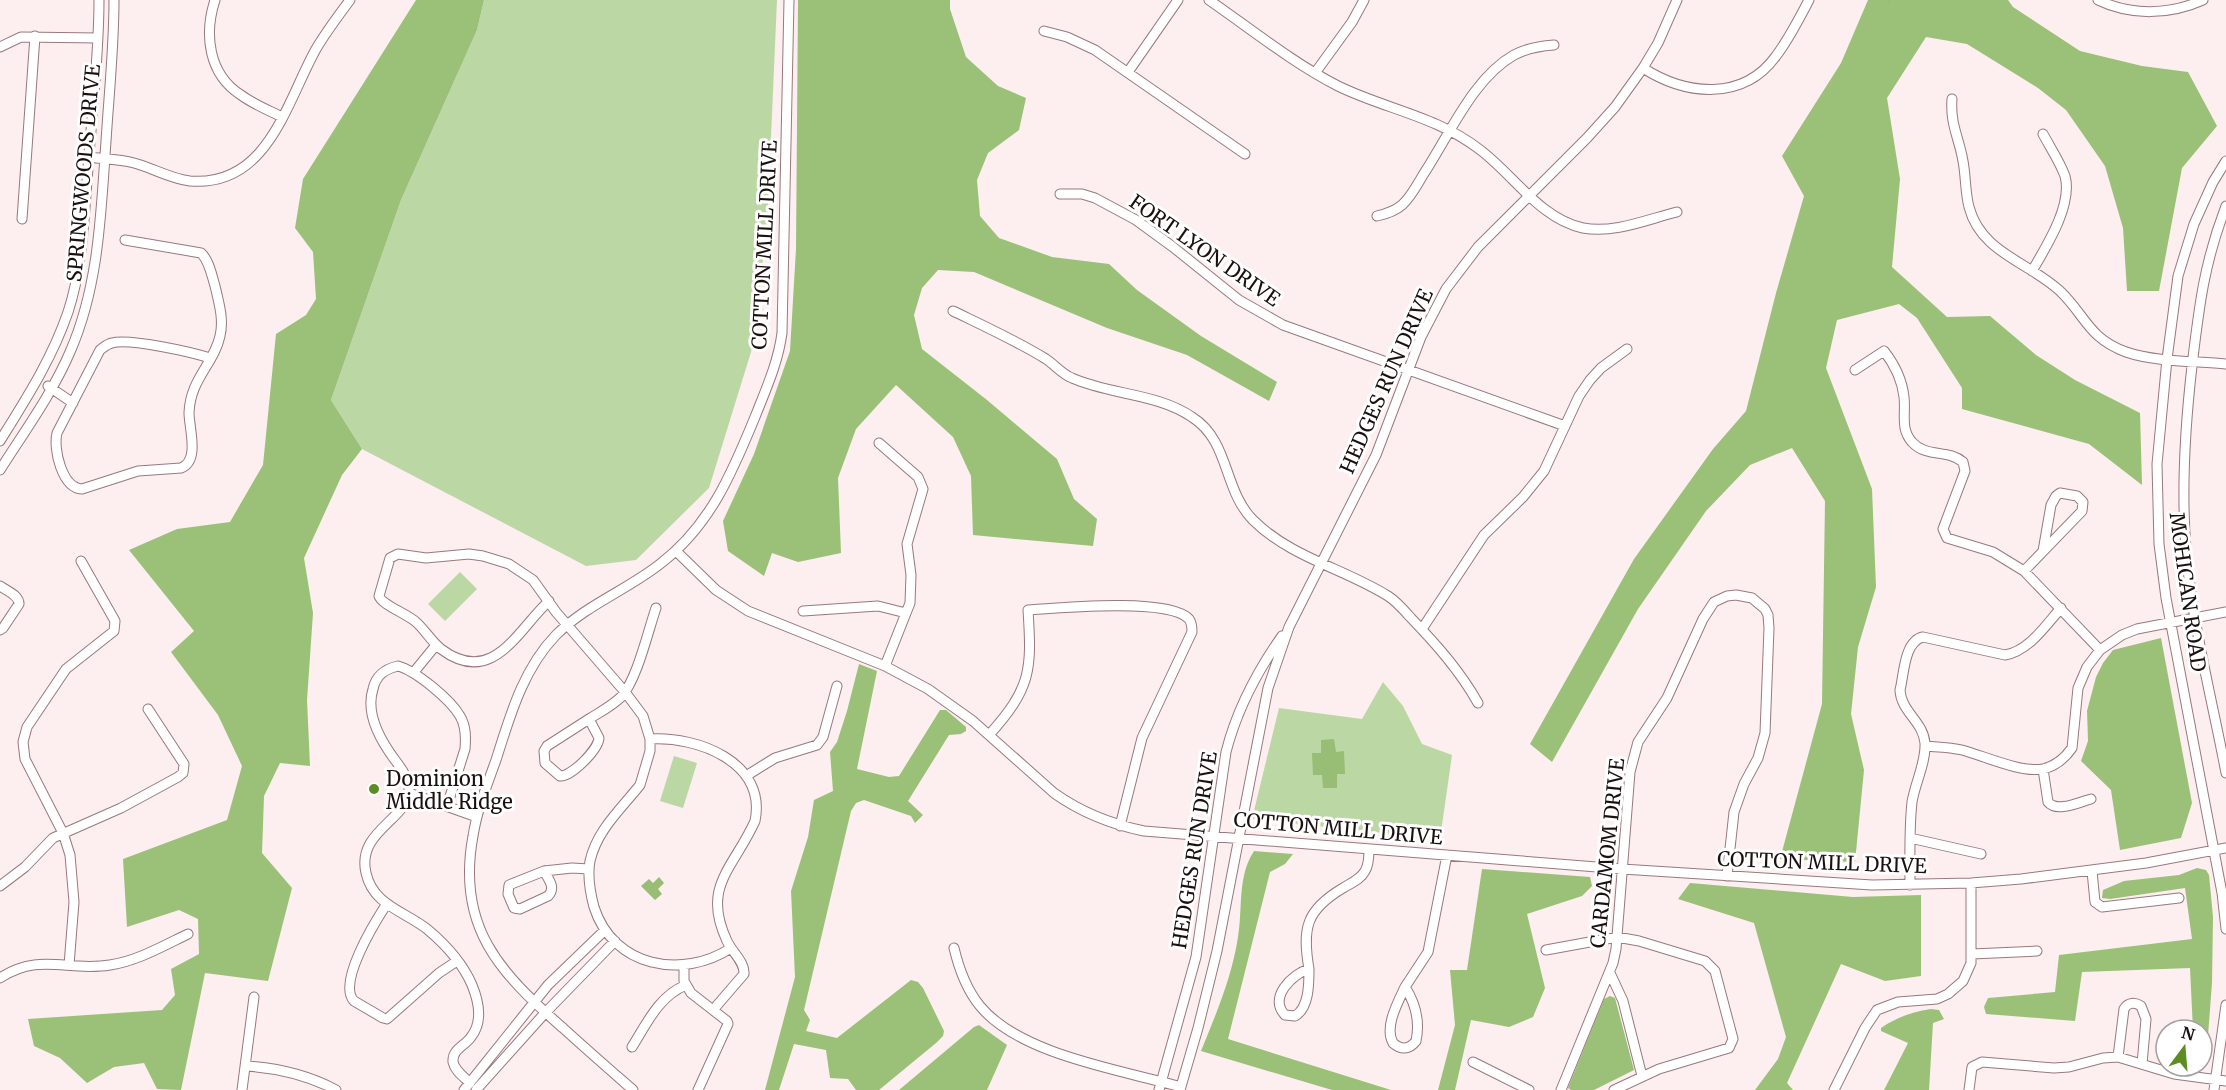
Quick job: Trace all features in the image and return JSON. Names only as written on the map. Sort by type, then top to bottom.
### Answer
[{"type":"street","name":"SPRINGWOODS DRIVE","points":[[0,441],[39,379],[61,332],[75,289],[79,267],[98,38],[99,0]]},
{"type":"street","name":"SPRINGWOODS DRIVE","points":[[0,470],[70,353],[89,296],[96,256],[105,159],[114,0]]},
{"type":"street","points":[[215,0],[209,40],[211,54],[218,71],[241,96],[282,117]]},
{"type":"street","points":[[88,157],[132,163],[188,180],[215,179],[238,171],[255,159],[268,143],[317,48],[350,0]]},
{"type":"street","name":"COTTON MILL DRIVE","points":[[789,0],[780,351],[725,488],[696,530],[676,551],[707,583],[748,611],[885,666],[932,692],[989,735],[1054,793],[1087,814],[1120,826],[1144,831],[1823,883],[1910,885],[1971,883],[2092,871],[2226,848]]},
{"type":"street","points":[[1128,72],[1178,0]]},
{"type":"street","points":[[1209,0],[1315,73],[1360,96],[1407,111],[1450,131],[1480,150],[1561,220],[1594,229],[1610,229],[1677,212]]},
{"type":"street","points":[[1315,73],[1352,22],[1364,0]]},
{"type":"street","name":"HEDGES RUN DRIVE","points":[[1160,1086],[1191,978],[1203,918],[1226,752],[1238,711],[1249,687],[1288,627],[1376,455],[1431,314],[1451,281],[1478,247],[1615,107],[1658,43],[1677,0]]},
{"type":"street","points":[[1643,68],[1668,81],[1699,90],[1718,89],[1741,83],[1758,74],[1776,57],[1809,0]]},
{"type":"street","points":[[2098,0],[2116,8],[2146,12],[2180,8],[2203,0]]},
{"type":"street","points":[[1044,31],[1081,43],[1128,72],[1245,153]]},
{"type":"street","points":[[22,219],[35,36]]},
{"type":"street","points":[[0,47],[21,37],[98,38]]},
{"type":"street","points":[[1377,216],[1392,212],[1407,200],[1477,91],[1505,61],[1525,50],[1554,45]]},
{"type":"street","points":[[1952,99],[1952,125],[1963,161],[1966,192],[1973,218],[1991,244],[2052,284],[2066,297],[2084,322],[2105,341],[2128,353],[2226,364]]},
{"type":"street","points":[[2032,272],[2057,224],[2063,209],[2066,191],[2065,176],[2043,134]]},
{"type":"street","name":"MOHICAN ROAD","points":[[2226,160],[2204,200],[2186,247],[2178,276],[2157,464],[2159,544],[2171,624],[2214,851],[2226,928]]},
{"type":"street","name":"FORT LYON DRIVE","points":[[1060,194],[1082,194],[1095,198],[1136,220],[1173,246],[1239,300],[1283,325],[1565,426]]},
{"type":"street","name":"MOHICAN ROAD","points":[[2226,206],[2208,260],[2202,288],[2187,414],[2183,498],[2186,549],[2196,618],[2226,773]]},
{"type":"street","points":[[125,240],[195,250],[205,257],[222,315],[220,337],[210,358],[194,388],[189,411],[192,458],[190,462],[182,468],[138,471],[82,489],[71,486],[65,478],[55,440],[100,350],[112,343],[170,348],[210,358]]},
{"type":"street","points":[[953,311],[1045,358],[1073,379],[1157,402],[1182,410],[1195,418],[1220,448],[1233,490],[1246,513],[1264,530],[1321,563],[1390,597],[1422,629],[1465,680],[1478,703]]},
{"type":"street","points":[[1422,629],[1484,535],[1539,478],[1552,457],[1579,396],[1590,380],[1601,368],[1627,349]]},
{"type":"street","points":[[1855,370],[1884,351],[1894,363],[1901,381],[1905,408],[1905,432],[1912,442],[1926,452],[1953,457],[1963,462],[1965,471],[1943,529],[1947,538],[1993,552],[2024,571],[2100,650]]},
{"type":"street","points":[[39,379],[73,404]]},
{"type":"street","points":[[879,443],[918,477],[923,489],[908,544],[911,592],[906,613],[885,666]]},
{"type":"street","points":[[2024,571],[2082,511],[2083,502],[2078,496],[2066,492],[2060,493],[2052,500],[2043,551]]},
{"type":"street","points":[[633,1090],[533,1002],[501,967],[490,951],[477,920],[470,881],[472,838],[509,720],[534,663],[544,648],[567,625],[660,565],[676,551]]},
{"type":"street","points":[[549,601],[512,644],[496,655],[476,661],[456,657],[436,645],[414,621],[380,600],[379,596],[390,558],[398,554],[426,558],[469,554],[496,559],[525,573],[541,588],[567,625],[643,716],[650,739],[647,764],[640,785],[603,830],[594,850],[589,869],[591,896],[597,915],[615,942],[643,959],[671,966],[684,966],[704,961],[730,948]]},
{"type":"street","points":[[69,965],[74,902],[70,855],[63,833],[25,759],[23,741],[27,727],[66,669],[114,631],[115,621],[81,561]]},
{"type":"street","points":[[0,586],[17,597],[19,601],[0,630]]},
{"type":"street","name":"CARDAMOM DRIVE","points":[[1561,1090],[1610,973],[1616,949],[1630,772],[1638,742],[1667,698],[1703,619],[1714,603],[1727,596],[1736,595],[1752,598],[1761,603],[1768,615],[1769,627],[1764,737],[1758,758],[1744,784],[1734,812],[1727,876]]},
{"type":"street","points":[[989,735],[1017,701],[1027,676],[1031,652],[1028,610],[1122,605],[1161,610],[1187,618],[1192,633],[1142,738],[1120,826]]},
{"type":"street","points":[[803,611],[878,606],[906,613]]},
{"type":"street","points":[[590,719],[599,738],[596,749],[567,776],[560,776],[545,763],[544,751],[547,746],[618,700],[625,692],[656,608]]},
{"type":"street","points":[[1910,885],[1912,800],[1925,746],[1920,726],[1900,698],[1910,646],[1913,641],[1923,637],[2010,654],[2025,647],[2061,608]]},
{"type":"street","points":[[1925,746],[1959,750],[2028,769],[2043,769],[2060,762],[2072,748],[2078,688],[2087,667],[2100,650],[2122,635],[2137,629],[2226,612]]},
{"type":"street","name":"HEDGES RUN DRIVE","points":[[1180,1088],[1210,982],[1268,688],[1288,627]]},
{"type":"street","points":[[414,672],[436,645]]},
{"type":"street","points":[[447,806],[465,748],[465,731],[460,716],[414,672],[398,666],[390,668],[377,678],[371,696],[372,717],[379,735],[405,776],[409,793],[403,807],[374,837],[366,853],[365,864],[369,882],[376,894],[386,905],[413,918],[427,929],[457,961],[472,986],[479,1014],[476,1030],[471,1038],[459,1048],[454,1057],[457,1069],[470,1088]]},
{"type":"street","points":[[746,776],[775,758],[817,745],[823,737],[837,686]]},
{"type":"street","points":[[0,886],[25,867],[47,843],[63,833],[121,808],[178,777],[183,772],[184,764],[148,709]]},
{"type":"street","points":[[650,739],[674,739],[704,746],[729,760],[746,776],[757,801],[755,821],[722,879],[717,902],[722,928],[730,948],[743,965],[744,974],[713,1010]]},
{"type":"street","points":[[2043,769],[2050,806],[2057,808],[2091,799]]},
{"type":"street","points":[[409,793],[477,817]]},
{"type":"street","points":[[1910,838],[1981,854]]},
{"type":"street","points":[[1309,969],[1299,972],[1286,984],[1279,1003],[1285,1015],[1294,1016],[1303,1009],[1307,994],[1309,969],[1305,939],[1310,918],[1322,901],[1361,876],[1368,864],[1370,849]]},
{"type":"street","points":[[1405,987],[1413,1002],[1418,1024],[1416,1041],[1409,1048],[1404,1049],[1393,1043],[1389,1035],[1405,987],[1428,951],[1447,855]]},
{"type":"street","points":[[544,871],[552,886],[551,893],[520,909],[514,908],[508,894],[509,885],[544,871],[589,869]]},
{"type":"street","points":[[2092,871],[2095,902],[2102,907],[2179,898]]},
{"type":"street","points":[[1834,1090],[1865,1028],[1878,1010],[1898,1002],[1929,1001],[1948,994],[1963,981],[1971,963],[1972,954],[1971,883]]},
{"type":"street","points":[[386,905],[358,956],[348,988],[350,997],[354,1001],[387,1019],[439,973],[457,961]]},
{"type":"street","points":[[1203,918],[1222,921]]},
{"type":"street","points":[[470,1088],[533,1002],[605,930]]},
{"type":"street","points":[[0,978],[27,965],[47,963],[95,967],[127,962],[188,933]]},
{"type":"street","points":[[1546,950],[1617,937],[1639,941],[1705,961],[1715,971],[1732,1044],[1726,1050],[1676,1062],[1614,1090]]},
{"type":"street","points":[[470,1088],[615,942]]},
{"type":"street","points":[[954,948],[958,965],[970,993],[985,1011],[1007,1030],[1054,1051],[1160,1086],[1180,1088]]},
{"type":"street","points":[[1972,954],[2037,951]]},
{"type":"street","points":[[684,966],[684,981],[691,993],[728,1024],[699,1090]]},
{"type":"street","points":[[1610,973],[1623,1001],[1642,1076]]},
{"type":"street","points":[[632,1047],[661,1002],[686,985]]},
{"type":"street","points":[[242,1090],[254,997]]},
{"type":"street","points":[[2118,1057],[2124,1009],[2134,1003],[2141,1006],[2146,1019],[2142,1064]]},
{"type":"street","points":[[1969,1090],[1970,1072],[1976,1064],[2054,1068],[2118,1057],[2174,1074],[2219,1084],[2226,1005]]},
{"type":"street","points":[[1473,1062],[1529,1090]]},
{"type":"street","points":[[246,1066],[300,1075],[336,1090]]},
{"type":"shaded area","points":[[416,0],[484,0],[477,30],[401,200],[331,400],[362,449],[342,475],[304,558],[313,613],[307,700],[310,766],[280,763],[264,796],[262,853],[292,888],[268,981],[205,973],[181,1090],[157,1089],[144,1063],[114,1067],[87,1083],[60,1058],[34,1046],[28,1019],[162,1010],[175,995],[171,969],[199,954],[198,919],[179,910],[127,927],[123,859],[227,820],[242,766],[218,715],[171,652],[194,631],[129,550],[177,529],[230,522],[263,465],[276,334],[306,315],[316,299],[313,252],[295,228],[303,179]]},
{"type":"shaded area","points":[[484,0],[777,0],[767,228],[751,352],[709,488],[636,560],[586,566],[362,449],[331,400],[401,200],[477,30]]},
{"type":"shaded area","points":[[798,0],[950,0],[950,9],[966,57],[998,86],[1026,98],[1019,130],[988,153],[977,180],[980,216],[999,238],[1052,257],[1109,264],[1137,290],[1201,336],[1277,382],[1269,401],[1187,355],[1107,328],[974,272],[938,270],[922,288],[914,315],[922,349],[1057,459],[1074,499],[1097,519],[1093,546],[973,535],[971,476],[953,437],[896,385],[856,429],[838,478],[841,553],[798,562],[772,553],[764,576],[728,551],[723,521],[754,454],[790,351],[796,249]]},
{"type":"shaded area","points":[[1868,0],[2008,0],[2013,7],[2080,51],[2142,66],[2188,72],[2217,126],[2182,168],[2159,291],[2127,291],[2123,228],[2105,166],[2066,110],[2038,88],[1967,44],[1926,37],[1887,98],[1900,179],[1892,267],[1947,317],[1990,316],[2036,355],[2075,380],[2140,413],[2142,485],[2089,444],[1962,409],[1962,388],[1917,318],[1899,304],[1837,320],[1826,368],[1872,489],[1876,587],[1858,647],[1851,714],[1864,770],[1855,862],[1780,859],[1822,704],[1825,501],[1792,448],[1750,465],[1706,511],[1638,609],[1552,762],[1530,744],[1634,559],[1713,449],[1746,411],[1804,196],[1782,156],[1841,63]]},
{"type":"shaded area","points":[[460,572],[477,589],[445,621],[428,604]]},
{"type":"shaded area","points":[[2161,638],[2192,803],[2181,838],[2120,850],[2111,790],[2081,761],[2088,741],[2087,711],[2096,677],[2113,650]]},
{"type":"shaded area","points":[[859,664],[877,671],[857,769],[889,777],[899,776],[940,710],[946,710],[966,727],[966,731],[949,735],[908,801],[923,815],[915,823],[911,816],[864,800],[856,803],[851,811],[804,1010],[810,1020],[806,1031],[837,1038],[911,980],[918,982],[923,988],[944,1031],[943,1036],[879,1090],[856,1090],[848,1079],[830,1078],[826,1050],[794,1044],[779,1090],[765,1090],[795,977],[791,891],[808,837],[814,800],[833,791],[830,752],[837,742]]},
{"type":"shaded area","points":[[1383,682],[1403,706],[1422,744],[1452,755],[1440,839],[1252,819],[1279,708],[1362,719]]},
{"type":"shaded area","points":[[1334,739],[1336,752],[1344,751],[1345,774],[1337,774],[1337,788],[1323,788],[1322,775],[1313,775],[1312,753],[1321,753],[1321,740]]},
{"type":"shaded area","points":[[674,756],[697,763],[683,808],[660,801]]},
{"type":"shaded area","points":[[1254,851],[1293,854],[1285,864],[1270,872],[1228,1039],[1391,1090],[1332,1090],[1201,1051],[1232,966],[1245,871]]},
{"type":"shaded area","points":[[2197,868],[2206,870],[2209,875],[2213,917],[2209,1018],[2192,1018],[2190,968],[2082,972],[2075,1021],[1986,1014],[1984,1007],[1988,998],[2055,992],[2059,955],[2192,939],[2185,888],[2110,899],[2102,898],[2103,890],[2124,881],[2179,875]]},
{"type":"shaded area","points":[[1482,869],[1590,877],[1592,886],[1582,896],[1527,914],[1545,988],[1533,1017],[1509,1027],[1471,1020],[1455,1090],[1438,1090],[1455,1025],[1450,970],[1467,970]]},
{"type":"shaded area","points":[[659,877],[664,883],[658,889],[662,894],[655,900],[641,886],[649,879],[653,883]]},
{"type":"shaded area","points":[[1690,883],[1853,897],[1921,895],[1921,976],[1885,981],[1841,964],[1787,1083],[1793,1090],[1755,1090],[1778,1059],[1786,1037],[1754,923],[1678,899]]},
{"type":"shaded area","points":[[1610,996],[1615,998],[1634,1070],[1594,1090],[1571,1090],[1568,1088],[1604,999]]},
{"type":"shaded area","points":[[1931,1009],[1939,1010],[1944,1019],[1933,1023],[1929,1090],[1884,1090],[1908,1043],[1881,1031],[1881,1028],[1905,1016]]},
{"type":"shaded area","points":[[979,1025],[1007,1045],[987,1090],[899,1090],[974,1027]]},
{"type":"place","name":"Dominion Middle Ridge","points":[[374,789]]}]
